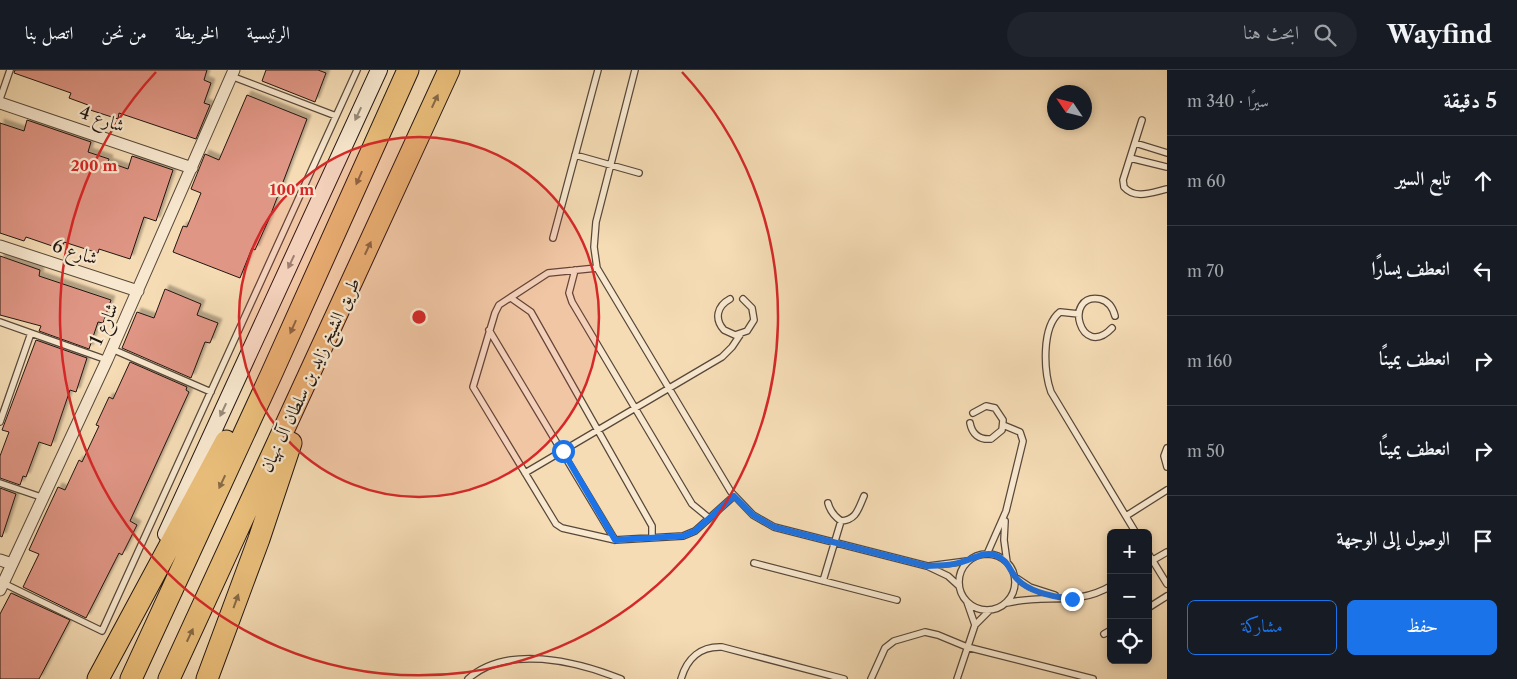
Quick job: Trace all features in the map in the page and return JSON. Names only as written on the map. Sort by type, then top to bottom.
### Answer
[{"type":"highway","name":"طريق الشيخ زايد بن سلطان آل نهيان","points":[[131,679],[271,375],[408,70]]},
{"type":"highway","name":"طريق الشيخ زايد بن سلطان آل نهيان","points":[[169,679],[449,70]]},
{"type":"highway","points":[[207,679],[259,539],[326,340]]},
{"type":"highway","points":[[98,679],[242,412],[271,375]]},
{"type":"main road","points":[[112,650],[379,70]]},
{"type":"street","name":"شارع 1","points":[[2,586],[112,349],[232,73]]},
{"type":"street","name":"شارع 4","points":[[0,101],[192,168]]},
{"type":"street","name":"شارع 6","points":[[0,246],[138,291]]},
{"type":"street","points":[[0,560],[12,564]]},
{"type":"lane","points":[[0,101],[10,70]]},
{"type":"lane","points":[[2,586],[102,631],[357,70]]},
{"type":"lane","points":[[553,238],[598,70]]},
{"type":"lane","points":[[635,70],[594,234],[597,268],[734,496],[753,515],[774,527],[927,566],[948,576],[959,586],[967,602],[974,625]]},
{"type":"lane","points":[[232,73],[336,116]]},
{"type":"lane","points":[[1142,120],[1123,180],[1124,187],[1129,192],[1140,194],[1167,189]]},
{"type":"lane","points":[[1135,143],[1167,153]]},
{"type":"lane","points":[[575,155],[639,173]]},
{"type":"lane","points":[[1130,158],[1167,167]]},
{"type":"lane","points":[[597,268],[548,274],[500,306],[489,330],[473,387],[556,524],[562,528],[615,540],[683,536],[695,531],[734,496]]},
{"type":"lane","points":[[574,270],[569,292],[572,302],[692,504],[709,518]]},
{"type":"lane","points":[[512,298],[531,312],[652,526],[652,538]]},
{"type":"lane","points":[[730,299],[718,311],[719,323],[727,333],[740,334]]},
{"type":"lane","points":[[525,473],[670,390],[722,357],[732,347],[740,334],[750,328],[754,316],[750,304],[743,299]]},
{"type":"lane","points":[[1112,328],[1103,335],[1090,335],[1081,328],[1079,314],[1087,302],[1099,299],[1110,305],[1115,316]]},
{"type":"lane","points":[[1079,314],[1060,312],[1052,322],[1046,350],[1046,377],[1051,392],[1134,529]]},
{"type":"lane","points":[[0,322],[107,360]]},
{"type":"lane","points":[[489,330],[615,540]]},
{"type":"lane","points":[[0,422],[31,333]]},
{"type":"lane","points":[[112,349],[211,392]]},
{"type":"lane","points":[[970,422],[977,436],[986,439],[999,434],[1003,425],[1002,415],[995,408],[986,406],[973,413]]},
{"type":"lane","points":[[1003,425],[1020,432],[1023,441],[1006,511],[1004,540],[1007,562],[1015,577],[1030,587],[1062,598]]},
{"type":"lane","points":[[1167,448],[1164,456],[1167,467]]},
{"type":"lane","points":[[0,483],[44,498]]},
{"type":"lane","points":[[1126,516],[1167,490]]},
{"type":"lane","points":[[840,521],[850,520],[856,515],[864,496]]},
{"type":"lane","points":[[828,503],[829,509],[840,521]]},
{"type":"lane","points":[[987,554],[1006,511]]},
{"type":"lane","points":[[823,581],[840,521]]},
{"type":"lane","points":[[1152,561],[1167,552]]},
{"type":"lane","points":[[927,566],[952,565],[987,554],[1007,562]]},
{"type":"lane","points":[[959,586],[960,572],[969,561]]},
{"type":"lane","points":[[754,563],[897,600]]},
{"type":"lane","points":[[1152,563],[1167,584]]},
{"type":"lane","points":[[1007,603],[1014,591],[1015,577]]},
{"type":"lane","points":[[957,679],[974,625],[989,611],[1007,603],[1027,598],[1084,598],[1107,588]]},
{"type":"lane","points":[[1152,605],[1167,596]]},
{"type":"lane","points":[[967,602],[981,610],[989,611]]},
{"type":"lane","points":[[871,679],[885,648],[907,635],[925,632],[938,635],[967,647],[1094,679]]},
{"type":"lane","points":[[681,679],[690,661],[700,650],[722,647],[844,679]]},
{"type":"lane","points":[[468,679],[487,666],[529,660],[560,662],[590,668],[620,679]]},
{"type":"building","points":[[15,70],[207,70],[204,80],[211,83],[204,103],[210,105],[196,139],[119,113],[118,119],[87,109],[88,105],[69,98],[71,93],[14,73]]},
{"type":"building","points":[[266,70],[318,70],[326,73],[315,102],[262,81]]},
{"type":"building","points":[[247,95],[307,119],[269,219],[255,250],[252,248],[240,278],[173,252],[183,226],[187,227],[201,193],[191,189],[205,154],[219,160]]},
{"type":"building","points":[[27,120],[91,142],[88,152],[109,159],[108,162],[128,169],[132,156],[173,170],[156,221],[144,217],[130,259],[99,249],[98,253],[64,242],[61,249],[26,237],[24,241],[0,233],[0,123],[24,131]]},
{"type":"building","points":[[0,256],[40,270],[39,276],[111,300],[103,323],[98,322],[89,349],[39,331],[41,326],[0,315]]},
{"type":"building","points":[[165,289],[201,304],[197,315],[218,323],[210,343],[205,342],[191,378],[122,348],[137,312],[154,318]]},
{"type":"building","points":[[36,340],[87,358],[76,392],[70,390],[51,446],[39,442],[26,477],[23,476],[20,485],[0,478],[0,456],[9,432],[2,430]]},
{"type":"building","points":[[130,362],[187,387],[186,390],[189,392],[130,521],[137,525],[122,555],[119,553],[86,618],[23,587],[39,554],[29,550],[58,487],[65,490],[79,460],[82,462],[99,426],[96,425],[109,397],[113,399]]},
{"type":"building","points":[[0,488],[16,494],[2,537],[0,536]]},
{"type":"building","points":[[11,593],[70,620],[39,679],[0,679],[0,614]]},
{"type":"route","points":[[563,451],[615,540],[683,536],[695,531],[734,496],[753,515],[774,527],[927,566],[952,565],[969,561],[982,554],[994,555],[1007,562],[1015,577],[1023,584],[1062,598],[1072,599]]}]
